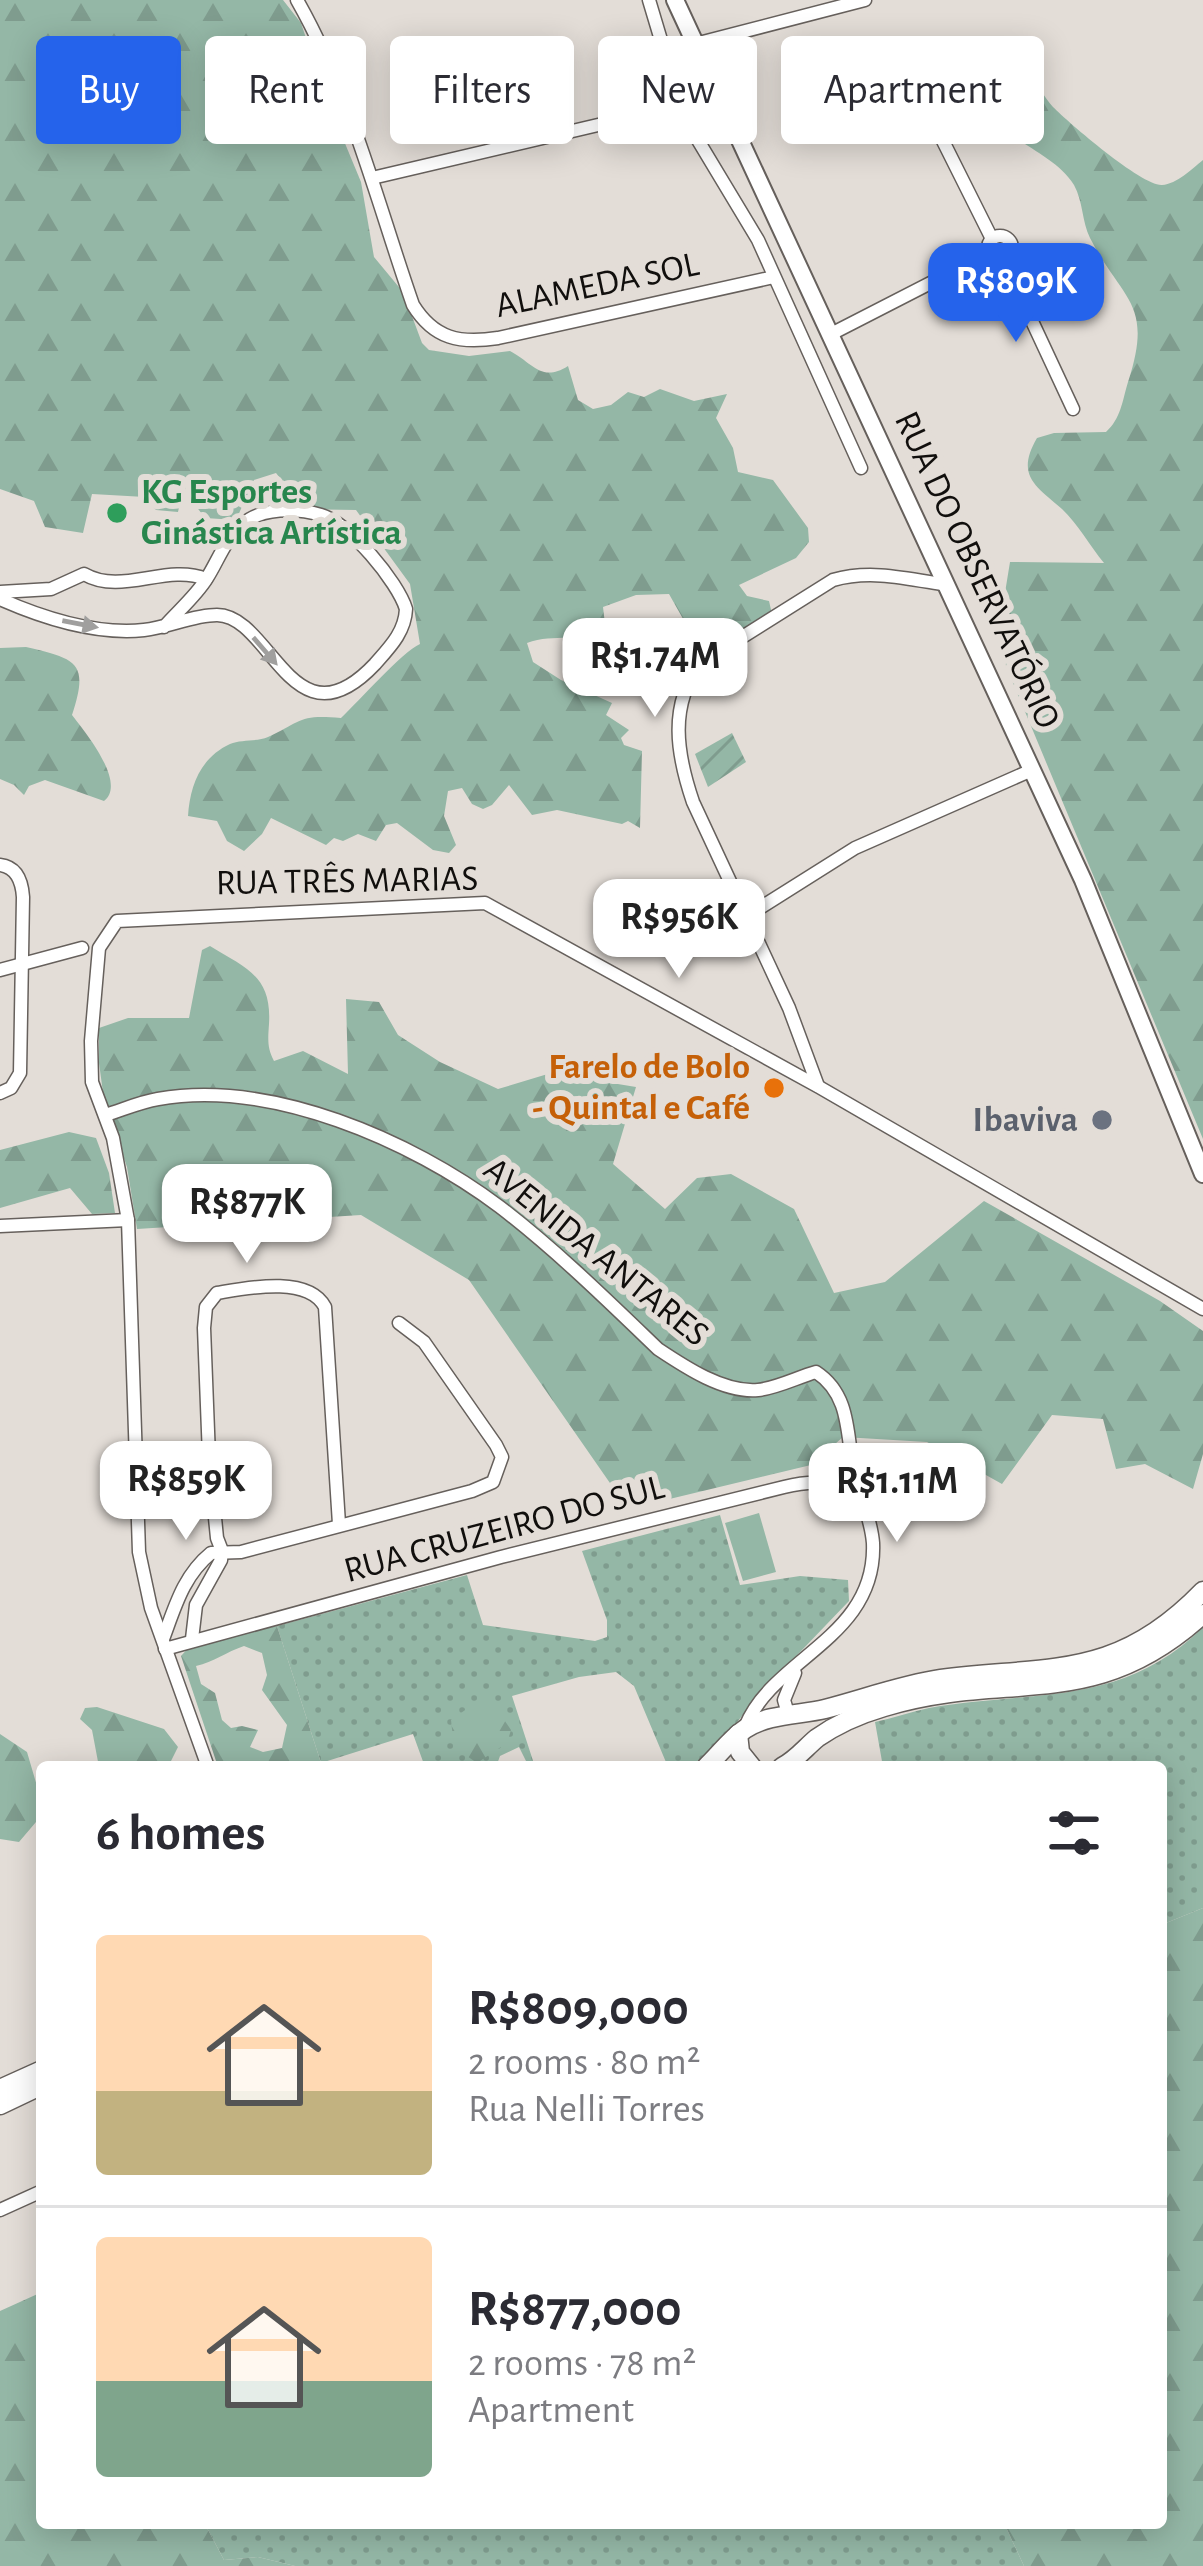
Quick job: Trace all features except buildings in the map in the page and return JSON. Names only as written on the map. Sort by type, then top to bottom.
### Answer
[{"type":"main road","points":[[712,1761],[759,1721],[936,1680],[1074,1667],[1107,1658],[1159,1631],[1203,1591]]},
{"type":"main road","points":[[791,1761],[830,1730],[886,1706],[953,1694],[1068,1684],[1114,1672],[1174,1640],[1203,1614]]},
{"type":"main road","points":[[790,1717],[796,1736],[790,1761]]},
{"type":"main road","points":[[742,1731],[740,1752],[747,1761]]},
{"type":"main road","points":[[0,2089],[36,2073]]},
{"type":"main road","points":[[0,2105],[36,2089]]},
{"type":"street","name":"ALAMEDA SOL","points":[[298,0],[328,57],[413,305],[423,322],[439,334],[458,340],[498,338],[774,277]]},
{"type":"street","points":[[649,0],[659,36]]},
{"type":"street","name":"RUA DO OBSERVATÓRIO","points":[[675,0],[691,36]]},
{"type":"street","points":[[725,36],[866,0]]},
{"type":"street","points":[[372,178],[598,130]]},
{"type":"street","points":[[701,144],[739,203],[861,468]]},
{"type":"street","name":"RUA DO OBSERVATÓRIO","points":[[741,144],[1083,880],[1203,1174]]},
{"type":"street","points":[[944,144],[1073,409]]},
{"type":"street","points":[[831,334],[995,250]]},
{"type":"street","points":[[0,596],[74,624],[139,631],[164,627],[217,615],[228,617],[291,680],[326,691],[361,677],[398,637],[405,622],[402,594],[346,532],[321,515],[256,514],[220,549],[206,579],[164,627]]},
{"type":"street","points":[[0,596],[51,589],[84,574],[110,582],[182,572],[206,579]]},
{"type":"street","points":[[819,1087],[682,769],[678,737],[688,680],[720,648],[833,580],[881,575],[949,585]]},
{"type":"street","points":[[746,916],[855,848],[1032,770]]},
{"type":"street","points":[[0,865],[16,873],[23,897],[17,1081],[0,1093]]},
{"type":"street","name":"RUA TRÊS MARIAS","points":[[105,1115],[92,1082],[91,1041],[99,948],[109,928],[127,918],[485,903],[805,1079],[1203,1309]]},
{"type":"street","points":[[0,970],[82,948]]},
{"type":"street","points":[[805,1079],[811,1061]]},
{"type":"street","name":"AVENIDA ANTARES","points":[[105,1115],[155,1099],[245,1096],[318,1114],[399,1147],[499,1206],[684,1366],[738,1388],[760,1390],[816,1372],[830,1381],[848,1417],[857,1494]]},
{"type":"street","points":[[105,1115],[128,1220],[139,1552],[151,1608],[206,1761]]},
{"type":"street","points":[[0,1226],[128,1220]]},
{"type":"street","points":[[192,1639],[196,1605],[222,1551],[209,1457],[204,1315],[217,1293],[302,1288],[315,1293],[325,1307],[339,1524]]},
{"type":"street","points":[[164,1644],[190,1575],[211,1553],[241,1552],[493,1482],[502,1457],[496,1445],[424,1342],[399,1323]]},
{"type":"street","name":"RUA CRUZEIRO DO SUL","points":[[164,1644],[814,1480],[857,1494]]},
{"type":"street","points":[[742,1731],[762,1697],[829,1639],[865,1588],[873,1540],[857,1494]]},
{"type":"street","points":[[790,1717],[785,1693],[799,1667]]},
{"type":"street","points":[[0,2210],[36,2194]]},
{"type":"green space","points":[[0,0],[283,0],[305,36],[205,36],[205,144],[345,144],[361,182],[374,257],[403,292],[429,350],[469,356],[510,351],[551,373],[568,366],[578,400],[593,409],[611,405],[628,392],[644,397],[660,389],[694,401],[727,394],[716,418],[733,448],[738,472],[773,480],[808,528],[809,542],[796,558],[739,585],[747,596],[769,601],[772,614],[704,656],[669,594],[636,595],[603,607],[605,624],[587,635],[527,643],[533,662],[612,703],[606,715],[629,730],[621,738],[624,745],[642,751],[640,828],[628,821],[622,824],[557,810],[532,815],[509,785],[483,809],[472,804],[462,788],[448,791],[444,816],[456,845],[449,853],[433,850],[397,823],[386,825],[376,841],[358,834],[343,841],[334,838],[326,845],[271,818],[244,851],[227,841],[217,821],[188,816],[198,774],[211,757],[234,742],[259,740],[308,718],[341,718],[420,644],[410,584],[356,510],[292,509],[291,492],[276,473],[254,480],[236,520],[205,518],[183,489],[178,512],[156,510],[145,497],[92,494],[83,533],[45,527],[34,501],[0,489]]},
{"type":"green space","points":[[1044,94],[1074,126],[1152,183],[1173,182],[1203,160],[1203,1139],[1006,666],[1002,611],[1010,562],[1104,563],[1068,515],[1032,479],[1028,471],[1031,451],[1037,438],[1106,432],[1111,427],[1122,403],[1138,335],[1131,304],[1090,238],[1074,185],[1025,144],[1044,144]]},
{"type":"green space","points":[[26,647],[58,655],[75,666],[79,684],[72,715],[108,771],[110,793],[104,801],[45,780],[29,786],[24,795],[0,779],[0,648]]},
{"type":"green space","points":[[732,733],[746,762],[708,787],[695,754]]},
{"type":"green space","points":[[210,946],[261,984],[269,1008],[274,1061],[303,1051],[348,1074],[346,999],[379,1002],[398,1035],[440,1062],[498,1089],[551,1073],[636,1087],[613,1164],[665,1209],[697,1178],[731,1174],[794,1209],[834,1293],[885,1282],[984,1201],[1160,1301],[1203,1331],[1203,1454],[1193,1489],[1145,1464],[1116,1469],[1103,1419],[1052,1415],[1002,1484],[927,1442],[843,1437],[811,1465],[628,1509],[469,1280],[361,1215],[137,1229],[127,1167],[104,1100],[99,1028],[128,1018],[189,1018],[202,950]]},
{"type":"green space","points":[[69,1132],[96,1138],[109,1173],[115,1213],[92,1214],[70,1188],[0,1208],[0,1150]]},
{"type":"green space","points":[[759,1513],[776,1572],[743,1581],[725,1523]]},
{"type":"green space","points":[[720,1515],[740,1585],[800,1576],[848,1580],[849,1601],[722,1741],[697,1761],[665,1761],[634,1686],[616,1672],[512,1696],[533,1761],[526,1761],[519,1747],[498,1761],[423,1761],[413,1734],[320,1761],[277,1626],[467,1575],[483,1625],[595,1641],[607,1637],[607,1620],[582,1551]]},
{"type":"green space","points":[[277,1626],[320,1761],[216,1761],[181,1656],[191,1645]],"holes":[[[244,1646],[262,1653],[267,1675],[262,1690],[287,1725],[282,1748],[263,1752],[250,1747],[258,1730],[231,1728],[222,1720],[215,1693],[201,1684],[196,1666]]]},
{"type":"green space","points":[[1203,1627],[1203,1908],[1167,1923],[1167,1761],[882,1761],[875,1722],[929,1708],[1074,1691],[1140,1671]]},
{"type":"green space","points":[[494,1705],[511,1730],[507,1743],[480,1761],[454,1747],[451,1720],[468,1708]]},
{"type":"green space","points":[[97,1707],[164,1729],[178,1747],[171,1761],[98,1761],[92,1730],[80,1719],[85,1708]]},
{"type":"green space","points":[[0,1734],[27,1752],[36,1783],[36,1822],[19,1842],[0,1839]]},
{"type":"green space","points":[[1203,1908],[1203,2566],[1024,2566],[1007,2529],[1167,2529],[1167,1923]]},
{"type":"green space","points":[[36,2295],[36,2529],[208,2529],[224,2560],[258,2557],[295,2566],[0,2566],[0,2311]]},
{"type":"green space","points":[[208,2529],[1007,2529],[1024,2566],[295,2566],[258,2557],[224,2560]]},
{"type":"place","name":"KG Esportes Ginástica Artística","points":[[117,513]]},
{"type":"place","name":"Farelo de Bolo - Quintal e Café","points":[[774,1088]]},
{"type":"place","name":"Ibaviva","points":[[1102,1120]]}]
